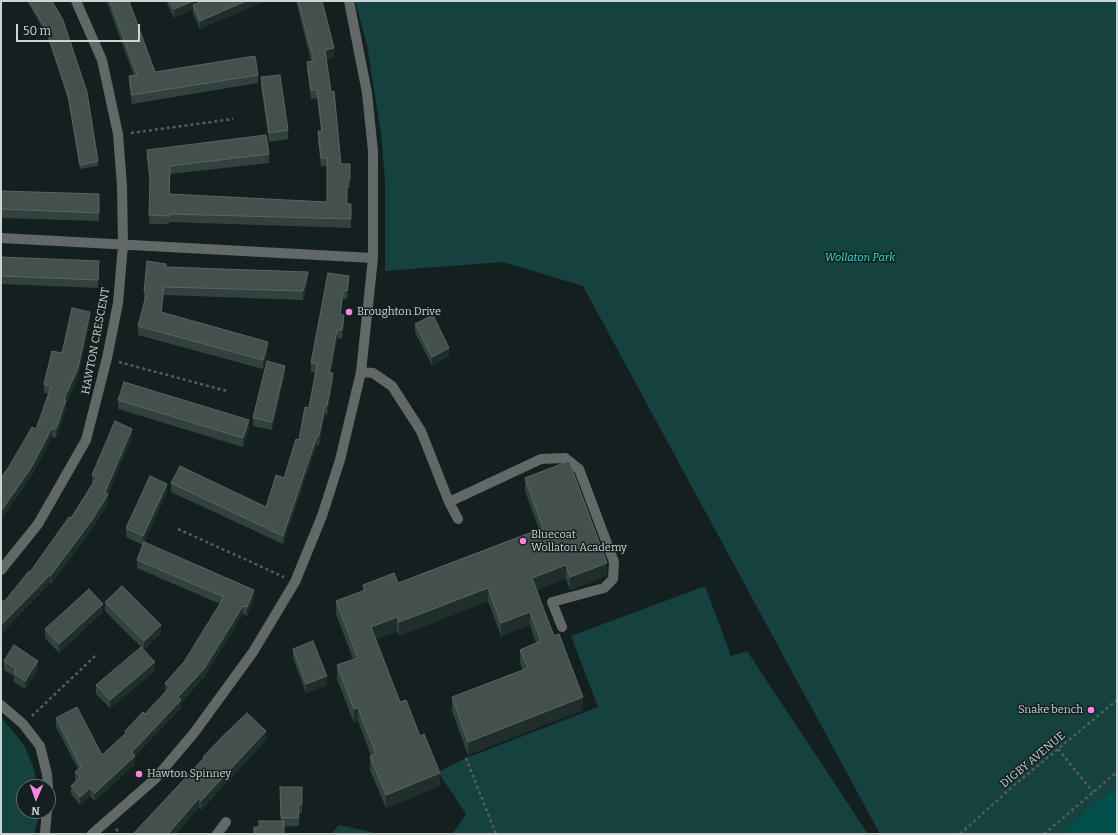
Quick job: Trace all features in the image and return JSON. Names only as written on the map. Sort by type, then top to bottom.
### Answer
[{"type":"street","name":"HAWTON CRESCENT","points":[[1,570],[38,524],[86,440],[107,358],[118,303],[123,245],[122,186],[118,134],[102,60],[76,1]]},
{"type":"street","points":[[92,834],[155,778],[194,732],[253,652],[295,582],[322,516],[340,460],[361,372],[373,258],[374,151],[366,93],[348,1]]},
{"type":"street","points":[[1,238],[373,258]]},
{"type":"street","points":[[361,372],[373,373],[392,386],[421,431],[449,502],[458,519]]},
{"type":"street","points":[[449,502],[542,459],[565,458],[579,469],[614,562],[613,579],[604,588],[552,602],[562,627]]},
{"type":"street","points":[[1,705],[23,724],[40,746],[47,779]]},
{"type":"street","points":[[46,834],[47,819]]},
{"type":"street","points":[[217,834],[226,822]]},
{"type":"path","points":[[118,134],[233,119]]},
{"type":"path","points":[[107,358],[227,390]]},
{"type":"path","points":[[178,529],[295,582]]},
{"type":"path","points":[[23,724],[95,656]]},
{"type":"path","name":"DIGBY AVENUE","points":[[960,834],[1117,700]]},
{"type":"path","points":[[1058,750],[1093,792]]},
{"type":"path","points":[[466,758],[496,834]]},
{"type":"path","points":[[1044,834],[1117,772]]},
{"type":"green space","name":"Wollaton Park","points":[[355,1],[1117,1],[1117,834],[880,834],[583,286],[503,262],[385,271],[385,180],[381,134],[367,45]]},
{"type":"green space","points":[[705,586],[731,656],[747,651],[868,834],[452,834],[466,814],[438,772],[466,758],[598,707],[571,636]]},
{"type":"green space","points":[[1,717],[24,745],[33,766],[36,779],[16,779],[16,819],[37,819],[34,834],[1,834]]},
{"type":"green space","points":[[339,825],[379,834],[331,834]]},
{"type":"shaded area","points":[[1117,786],[1117,834],[1061,834],[1113,789]]},
{"type":"building","points":[[29,1],[52,1],[63,20],[87,92],[98,161],[80,165],[68,95],[47,31]]},
{"type":"building","points":[[110,1],[129,1],[155,72],[255,56],[258,75],[132,95],[129,76],[137,75]]},
{"type":"building","points":[[170,1],[193,1],[174,9]]},
{"type":"building","points":[[203,1],[246,1],[200,21],[193,5]]},
{"type":"building","points":[[298,1],[322,1],[334,48],[325,50],[331,92],[334,91],[341,164],[350,164],[350,179],[347,180],[347,204],[351,204],[351,219],[169,214],[169,216],[149,215],[150,179],[147,150],[266,135],[269,154],[170,166],[169,194],[327,202],[327,158],[321,158],[318,131],[322,131],[317,90],[311,90],[307,62],[314,61]]},
{"type":"building","points":[[280,75],[288,130],[269,133],[261,77]]},
{"type":"building","points":[[1,191],[99,194],[99,213],[1,209]]},
{"type":"building","points":[[1,257],[99,261],[98,280],[1,276]]},
{"type":"building","points":[[147,261],[166,264],[166,267],[308,272],[303,291],[164,287],[161,312],[268,342],[263,360],[138,326],[147,292],[144,292]]},
{"type":"building","points":[[328,273],[349,276],[347,291],[343,290],[340,315],[344,315],[342,330],[337,330],[329,373],[333,373],[327,406],[325,406],[319,436],[317,436],[283,536],[171,483],[180,466],[266,507],[276,475],[284,478],[296,439],[299,440],[305,407],[309,408],[317,364],[311,363]]},
{"type":"building","points":[[72,308],[90,312],[78,368],[64,399],[66,400],[56,429],[52,428],[31,468],[1,511],[1,478],[32,427],[36,429],[51,387],[44,384],[52,351],[62,353]]},
{"type":"building","points":[[433,315],[449,348],[432,357],[415,324]]},
{"type":"building","points":[[267,361],[285,366],[272,422],[253,418]]},
{"type":"building","points":[[124,382],[249,420],[243,438],[118,400]]},
{"type":"building","points":[[115,421],[132,429],[105,492],[108,494],[92,520],[51,575],[1,625],[1,599],[4,602],[29,571],[30,572],[69,517],[71,518],[97,477],[92,475]]},
{"type":"building","points":[[569,461],[607,563],[570,577],[566,565],[532,578],[554,636],[559,634],[583,697],[468,742],[452,697],[528,668],[520,650],[541,641],[530,612],[501,623],[488,588],[399,622],[397,617],[371,627],[400,702],[406,700],[420,736],[424,734],[440,773],[386,795],[370,756],[376,754],[358,708],[354,709],[337,665],[358,658],[336,601],[365,590],[363,585],[394,573],[398,583],[543,528],[525,478]]},
{"type":"building","points":[[150,476],[167,484],[143,536],[126,528]]},
{"type":"building","points":[[144,542],[254,590],[247,607],[243,606],[204,669],[178,697],[181,700],[132,752],[135,756],[95,793],[90,788],[80,797],[71,786],[80,777],[75,772],[81,767],[56,718],[77,707],[102,755],[126,733],[125,731],[143,712],[145,714],[170,687],[165,683],[184,662],[224,597],[137,560]]},
{"type":"building","points":[[122,586],[161,625],[144,641],[105,602]]},
{"type":"building","points":[[89,589],[103,604],[59,644],[45,629]]},
{"type":"building","points":[[313,641],[327,676],[306,684],[293,649]]},
{"type":"building","points":[[14,645],[38,661],[25,681],[14,673],[16,669],[4,661]]},
{"type":"building","points":[[141,647],[155,662],[110,700],[96,685]]},
{"type":"building","points":[[247,713],[266,731],[201,801],[199,798],[168,834],[133,834],[204,758],[203,757]]},
{"type":"building","points":[[280,787],[302,787],[302,804],[298,804],[299,818],[281,818]]},
{"type":"building","points":[[259,821],[284,821],[284,834],[254,834],[254,827],[259,827]]},
{"type":"place","name":"Broughton Drive","points":[[349,312]]},
{"type":"place","name":"Bluecoat Wollaton Academy","points":[[523,541]]},
{"type":"place","name":"Snake bench","points":[[1091,710]]},
{"type":"place","name":"Hawton Spinney","points":[[139,774]]}]
